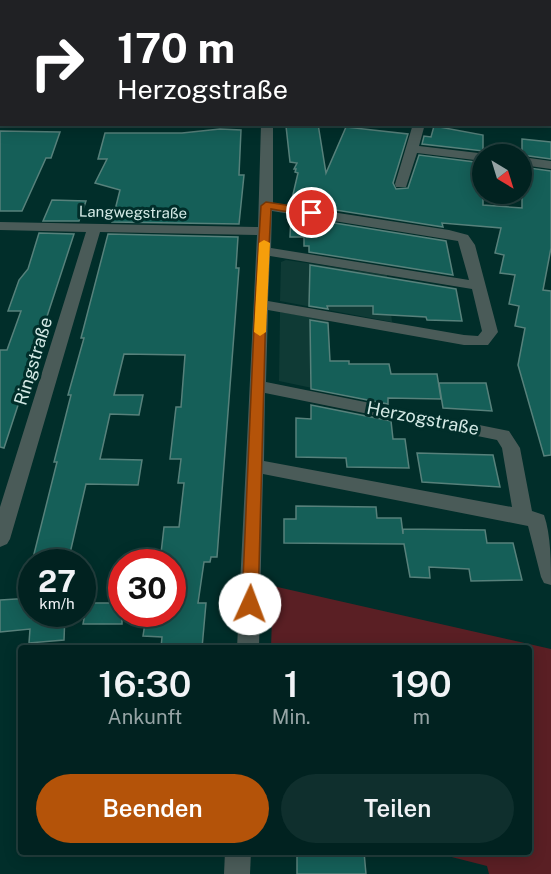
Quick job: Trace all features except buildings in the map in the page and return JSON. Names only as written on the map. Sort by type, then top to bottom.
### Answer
[{"type":"street","points":[[248,645],[259,386],[260,304],[266,206],[267,126]]},
{"type":"street","points":[[401,184],[418,126]]},
{"type":"street","points":[[412,149],[472,156]]},
{"type":"street","points":[[532,162],[551,165]]},
{"type":"street","points":[[260,304],[478,341],[485,339],[490,332],[468,244],[463,238],[266,206]]},
{"type":"street","name":"Langwegstraße","points":[[0,226],[265,231]]},
{"type":"street","name":"Ringstraße","points":[[0,539],[94,228]]},
{"type":"street","points":[[264,251],[479,286]]},
{"type":"street","name":"Herzogstraße","points":[[259,386],[503,435],[511,448],[523,517]]},
{"type":"street","points":[[255,466],[537,520],[551,577]]},
{"type":"street","points":[[237,874],[238,855]]},
{"type":"shaded area","points":[[286,260],[387,275],[392,322],[280,301],[281,262]]},
{"type":"shaded area","points":[[280,312],[328,320],[331,392],[279,381]]},
{"type":"shaded area","points":[[273,586],[551,649],[551,874],[489,874],[487,866],[444,855],[532,855],[532,645],[271,645]]},
{"type":"slow traffic","points":[[260,332],[264,243]]},
{"type":"route","points":[[250,604],[260,304],[266,206],[312,213]]}]
